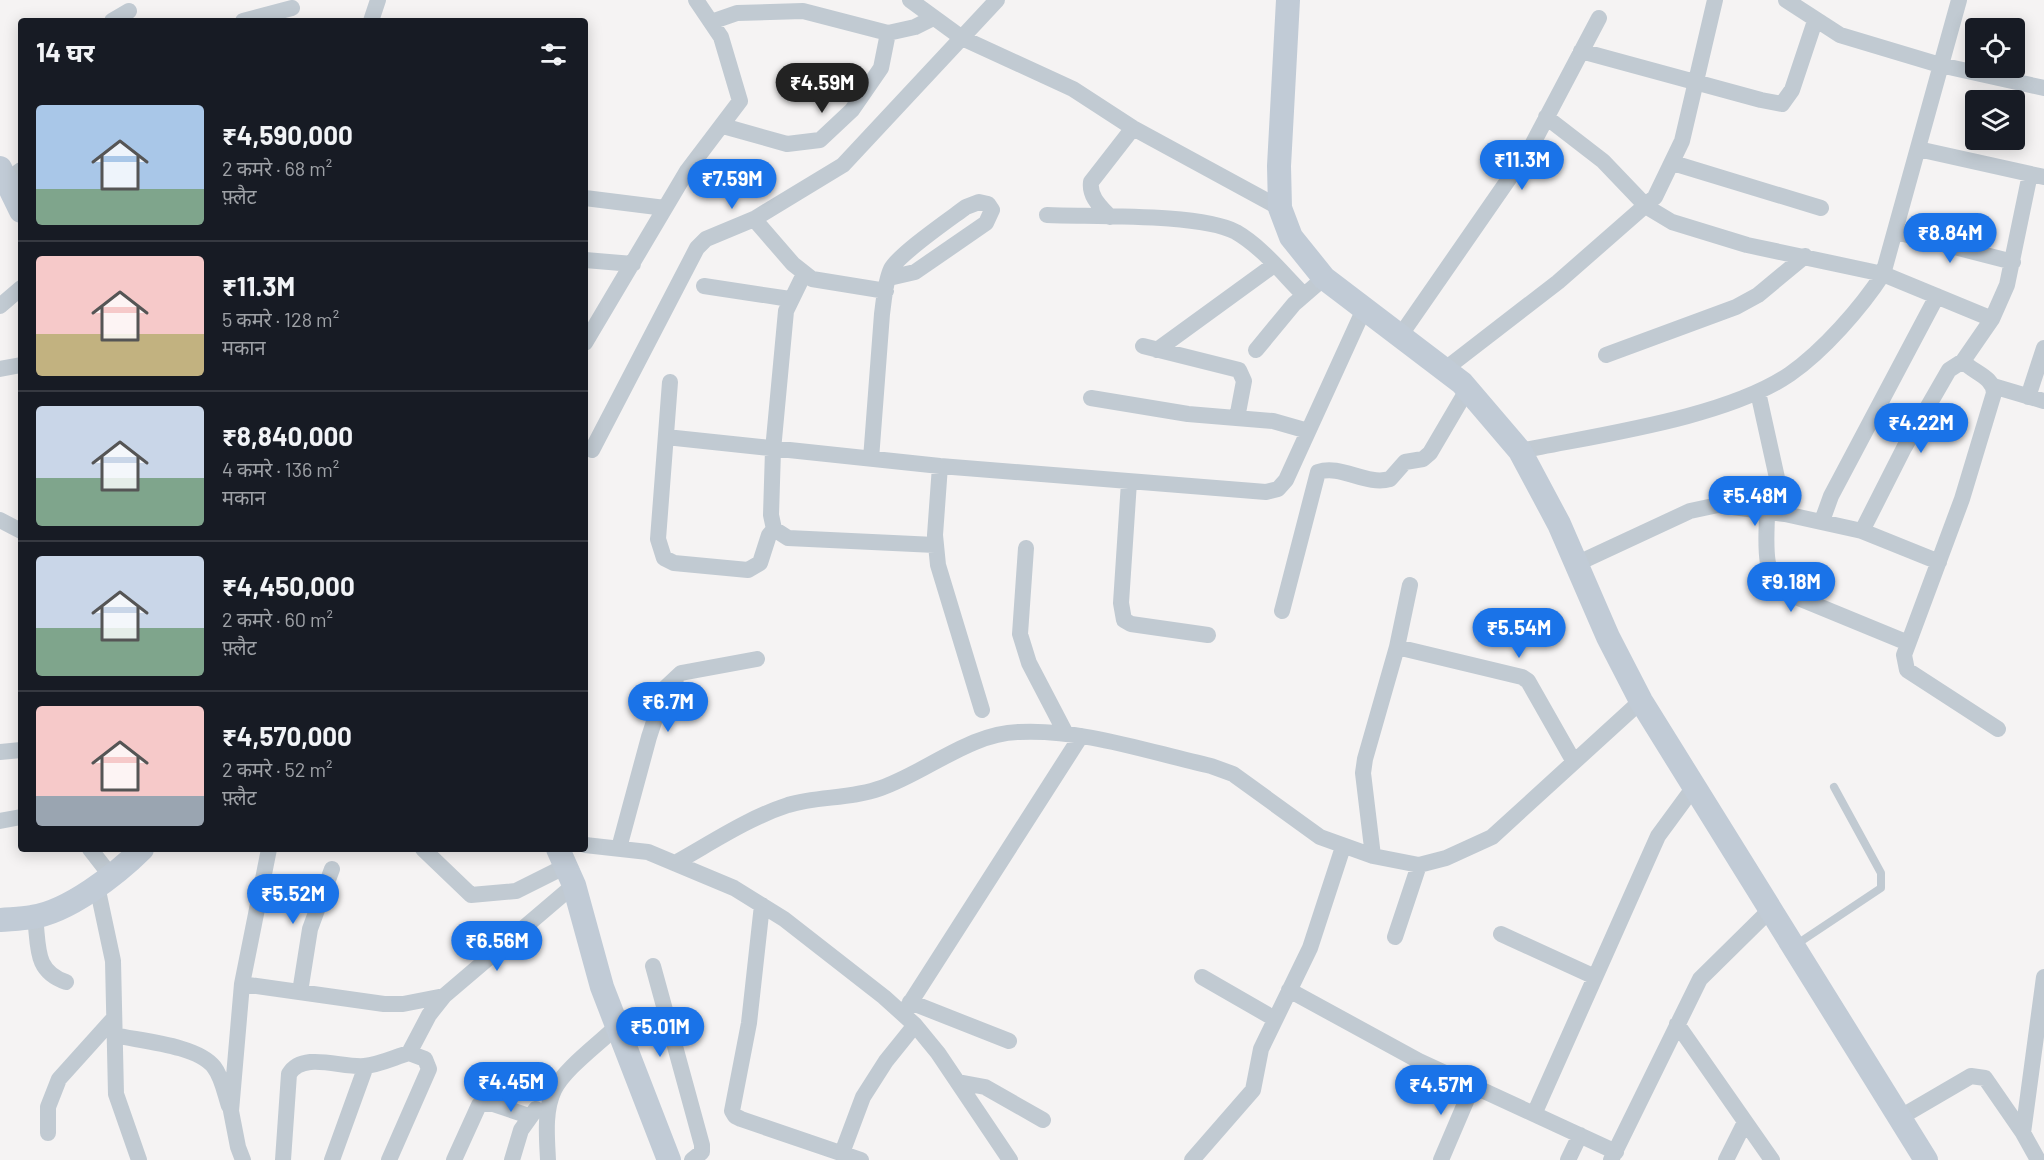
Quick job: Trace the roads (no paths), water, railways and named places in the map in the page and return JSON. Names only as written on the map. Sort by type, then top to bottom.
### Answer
[{"type":"main road","points":[[1288,0],[1279,166],[1280,208],[1291,237],[1324,278],[1467,390],[1520,451],[1559,524],[1641,700],[1769,911],[1926,1160]]},
{"type":"main road","points":[[9,173],[18,202]]},
{"type":"main road","points":[[0,920],[35,917],[65,904],[104,881],[138,852]]},
{"type":"main road","points":[[566,867],[602,987],[669,1160]]},
{"type":"street","points":[[372,18],[378,0]]},
{"type":"street","points":[[588,338],[687,171],[740,101],[721,37],[696,0]]},
{"type":"street","points":[[910,0],[962,38],[1073,89],[1133,128],[1280,208]]},
{"type":"street","points":[[592,450],[697,248],[706,239],[754,219],[843,165],[997,0]]},
{"type":"street","points":[[1444,370],[1558,282],[1647,207],[1655,197],[1673,163],[1698,82],[1715,0]]},
{"type":"street","points":[[1786,0],[1815,21],[1840,35],[1940,65],[2044,88]]},
{"type":"street","points":[[1520,451],[1667,420],[1758,392],[1798,368],[1860,305],[1883,274],[1959,0]]},
{"type":"street","points":[[256,18],[292,10]]},
{"type":"street","points":[[117,18],[129,11]]},
{"type":"street","points":[[711,22],[737,13],[803,11],[888,33],[915,27],[933,18]]},
{"type":"street","points":[[1400,336],[1531,147],[1599,18]]},
{"type":"street","points":[[1581,51],[1782,104],[1792,90],[1815,21]]},
{"type":"street","points":[[723,126],[787,144],[819,140],[852,110],[881,68],[888,33]]},
{"type":"street","points":[[1546,117],[1603,161],[1647,207],[1681,225],[1747,245],[1883,274],[1992,319]]},
{"type":"street","points":[[1110,217],[1093,196],[1090,190],[1091,182],[1133,128]]},
{"type":"street","points":[[1862,531],[1904,447],[1949,370],[1963,361],[1992,319],[2007,285],[2037,175],[1918,149]]},
{"type":"street","points":[[1673,163],[1821,208]]},
{"type":"street","points":[[588,198],[665,208]]},
{"type":"street","points":[[754,219],[804,274],[812,279],[887,284],[915,272],[987,223],[992,210],[988,204],[979,202],[966,207],[893,266],[887,284],[871,459]]},
{"type":"street","points":[[1047,215],[1190,221],[1224,228],[1244,238],[1304,295]]},
{"type":"street","points":[[1896,232],[2013,262]]},
{"type":"street","points":[[1606,355],[1736,308],[1758,295],[1806,256]]},
{"type":"street","points":[[588,260],[633,264]]},
{"type":"street","points":[[1237,418],[1244,381],[1239,370],[1150,348],[1274,266]]},
{"type":"street","points":[[804,274],[786,311],[773,450],[771,515],[774,529],[788,538],[935,545]]},
{"type":"street","points":[[1256,350],[1304,295],[1324,278]]},
{"type":"street","points":[[704,286],[790,299]]},
{"type":"street","points":[[0,306],[18,291]]},
{"type":"street","points":[[1822,521],[1831,496],[1937,296]]},
{"type":"street","points":[[666,437],[940,466],[1266,492],[1278,489],[1286,480],[1364,309]]},
{"type":"street","points":[[1963,361],[1994,386],[2036,399],[2044,348]]},
{"type":"street","points":[[0,369],[18,366]]},
{"type":"street","points":[[670,382],[658,540],[664,558],[674,563],[748,570],[760,563],[769,535],[774,529]]},
{"type":"street","points":[[1994,386],[1991,406],[1965,489],[1904,655],[1907,670],[1998,729]]},
{"type":"street","points":[[1282,611],[1318,472],[1330,471],[1373,480],[1390,479],[1405,462],[1423,459],[1430,453],[1467,390]]},
{"type":"street","points":[[1758,392],[1785,514]]},
{"type":"street","points":[[1091,398],[1188,414],[1273,421],[1308,431]]},
{"type":"street","points":[[940,466],[935,545],[938,565],[982,710]]},
{"type":"street","points":[[1129,482],[1121,603],[1124,620],[1131,624],[1208,635]]},
{"type":"street","points":[[1576,564],[1706,506],[1785,514],[1822,521],[1862,531],[1939,562]]},
{"type":"street","points":[[1767,512],[1768,564],[1776,586],[1784,592],[1908,643]]},
{"type":"street","points":[[0,520],[18,529]]},
{"type":"street","points":[[1026,548],[1020,634],[1029,663],[1073,734]]},
{"type":"street","points":[[1373,856],[1363,773],[1397,647],[1410,585]]},
{"type":"street","points":[[1397,647],[1522,677],[1528,681],[1574,762]]},
{"type":"street","points":[[619,848],[649,737],[665,688],[681,673],[757,659]]},
{"type":"street","points":[[675,863],[769,813],[790,805],[856,796],[884,788],[994,736],[1017,731],[1073,734],[1211,766],[1233,774],[1302,825],[1343,847],[1373,856],[1419,865],[1446,858],[1492,837],[1641,700]]},
{"type":"street","points":[[842,1153],[863,1097],[886,1061],[909,1014],[1073,734]]},
{"type":"street","points":[[0,752],[18,750]]},
{"type":"street","points":[[1534,1112],[1658,836],[1694,787]]},
{"type":"street","points":[[0,821],[18,818]]},
{"type":"street","points":[[588,845],[648,852],[734,888],[762,905],[909,1014],[1010,1160]]},
{"type":"street","points":[[1192,1160],[1253,1090],[1261,1049],[1310,948],[1343,847]]},
{"type":"street","points":[[91,852],[104,881],[111,950],[116,1094],[139,1160]]},
{"type":"street","points":[[231,1111],[242,984],[268,852]]},
{"type":"street","points":[[426,852],[471,895],[516,891],[566,867]]},
{"type":"street","points":[[1395,937],[1419,865]]},
{"type":"street","points":[[409,1053],[429,1015],[444,996],[566,867]]},
{"type":"street","points":[[300,992],[305,946],[314,912],[332,869]]},
{"type":"street","points":[[762,905],[749,1023],[732,1111],[741,1119],[861,1160]]},
{"type":"street","points":[[1289,990],[1419,1060],[1580,1134],[1613,1156],[1700,979],[1769,911]]},
{"type":"street","points":[[35,917],[42,964],[52,978],[66,982]]},
{"type":"street","points":[[1501,934],[1595,977]]},
{"type":"street","points":[[653,966],[702,1145],[702,1152],[692,1160]]},
{"type":"street","points":[[1202,977],[1275,1019]]},
{"type":"street","points":[[2022,1133],[2044,977]]},
{"type":"street","points":[[242,984],[384,1004],[403,1004],[444,996]]},
{"type":"street","points":[[909,1014],[1010,1041]]},
{"type":"street","points":[[48,1133],[48,1107],[59,1079],[114,1018]]},
{"type":"street","points":[[1677,1024],[1772,1160]]},
{"type":"street","points":[[512,1160],[521,1131],[530,1116],[554,1091],[562,1078],[617,1026]]},
{"type":"street","points":[[114,1035],[192,1052],[206,1059],[215,1069],[231,1111],[235,1136],[243,1160]]},
{"type":"street","points":[[282,1160],[289,1074],[294,1066],[303,1062],[366,1066],[409,1053],[424,1059],[429,1070],[389,1160]]},
{"type":"street","points":[[332,1160],[366,1066]]},
{"type":"street","points":[[1899,1118],[1971,1076],[1978,1075],[1985,1078],[2038,1160]]},
{"type":"street","points":[[958,1082],[985,1087],[1043,1120]]},
{"type":"street","points":[[1441,1160],[1473,1085]]},
{"type":"street","points":[[548,1160],[547,1126],[554,1091]]},
{"type":"street","points":[[454,1160],[479,1106],[490,1103],[530,1116]]},
{"type":"street","points":[[1726,1160],[1745,1122]]},
{"type":"street","points":[[1568,1160],[1580,1134]]},
{"type":"lane","points":[[1792,947],[1881,888],[1881,873],[1834,787]]}]
